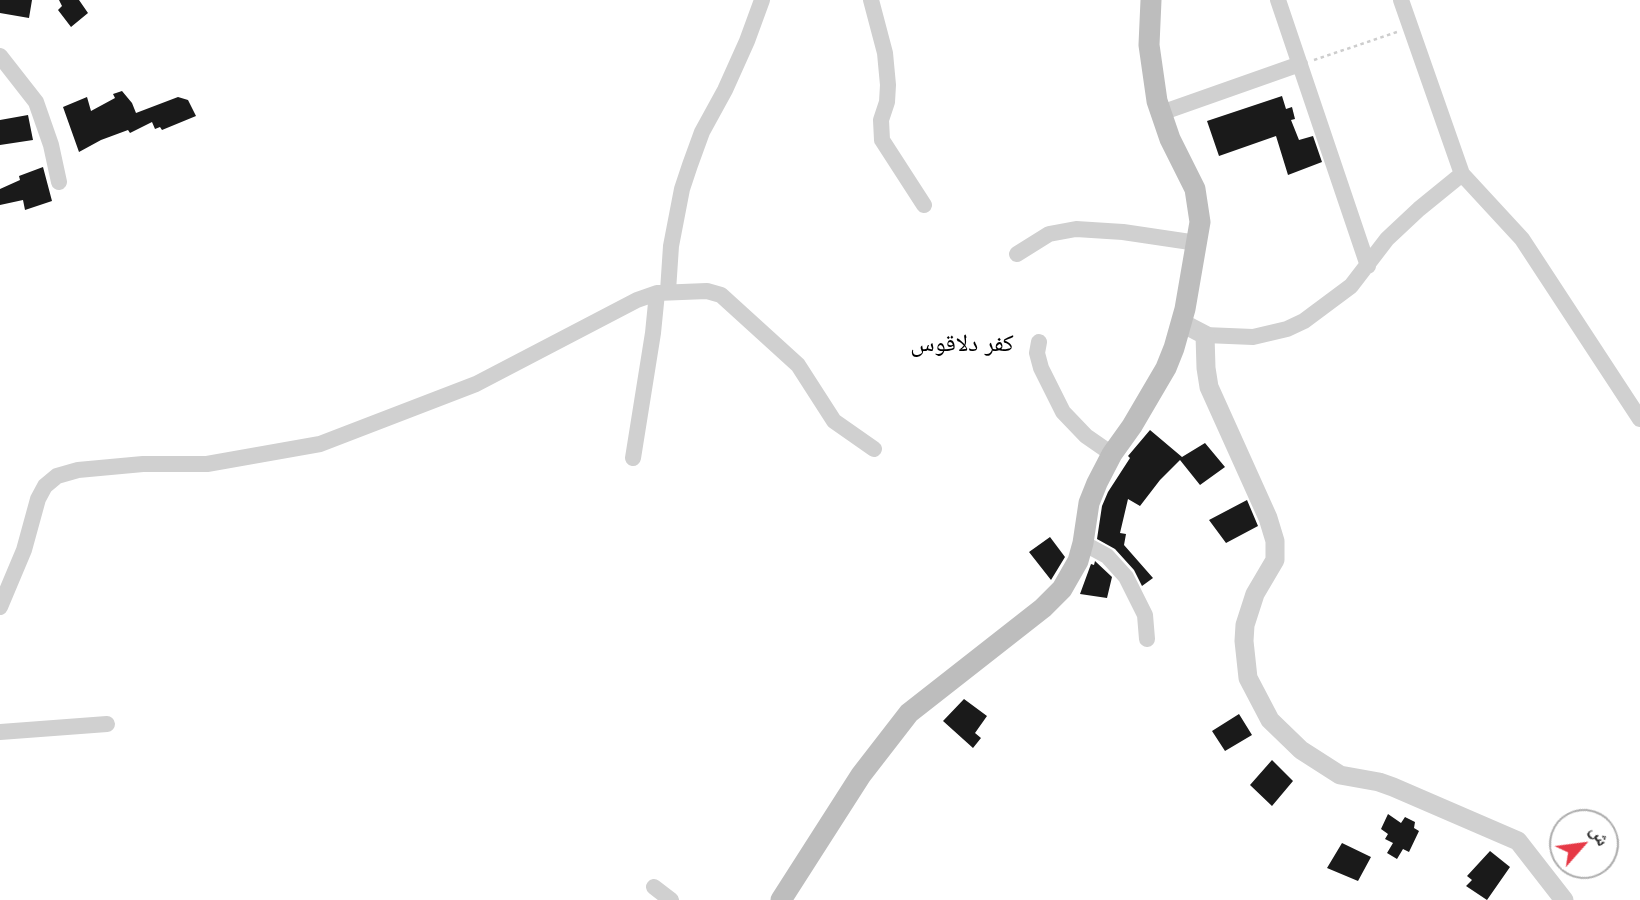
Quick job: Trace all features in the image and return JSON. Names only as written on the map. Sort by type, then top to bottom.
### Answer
[{"type":"main road","points":[[782,900],[861,775],[909,713],[1043,608],[1062,589],[1083,543],[1089,503],[1097,483],[1166,368],[1182,323],[1200,222],[1195,189],[1170,139],[1161,113],[1150,63],[1151,0]]},
{"type":"street","points":[[633,458],[653,333],[682,189],[702,132],[725,90],[762,0]]},
{"type":"street","points":[[871,0],[885,53],[888,85],[887,102],[881,120],[882,140],[924,205]]},
{"type":"street","points":[[1278,0],[1368,266]]},
{"type":"street","points":[[1401,0],[1462,174],[1527,246],[1640,419]]},
{"type":"street","points":[[0,56],[40,111],[59,182]]},
{"type":"street","points":[[1161,113],[1300,64]]},
{"type":"street","points":[[1182,323],[1205,335],[1252,337],[1287,329],[1304,321],[1351,286],[1387,239],[1462,174]]},
{"type":"street","points":[[1017,254],[1049,234],[1076,229],[1123,232],[1197,243]]},
{"type":"street","points":[[0,607],[24,550],[38,499],[45,486],[57,476],[78,470],[143,464],[207,464],[320,444],[476,384],[614,311],[662,292],[707,291],[721,295],[798,365],[834,421],[874,449]]},
{"type":"street","points":[[1205,335],[1209,387],[1264,508],[1275,541],[1276,560],[1255,594],[1245,625],[1244,641],[1248,678],[1270,720],[1301,750],[1340,775],[1393,787],[1518,841],[1564,900]]},
{"type":"street","points":[[1039,342],[1037,353],[1041,368],[1063,412],[1078,429],[1112,454]]},
{"type":"street","points":[[1083,543],[1107,556],[1126,577],[1144,615],[1147,639]]},
{"type":"street","points":[[0,732],[107,724]]},
{"type":"street","points":[[654,887],[671,900]]},
{"type":"path","points":[[1300,64],[1410,28]]},
{"type":"building","points":[[0,0],[32,0],[29,18],[0,13]]},
{"type":"building","points":[[59,0],[79,0],[88,13],[71,27],[58,10],[62,6]]},
{"type":"building","points":[[122,91],[136,113],[178,97],[188,100],[196,116],[162,130],[160,127],[155,129],[152,122],[130,133],[128,130],[101,140],[79,152],[63,107],[87,97],[91,111],[115,98],[113,94]]},
{"type":"building","points":[[1282,96],[1286,109],[1292,107],[1295,119],[1291,120],[1299,140],[1313,136],[1322,162],[1288,175],[1276,136],[1219,156],[1207,121]]},
{"type":"building","points":[[28,115],[33,140],[0,145],[0,120]]},
{"type":"building","points":[[43,167],[52,201],[25,210],[23,200],[0,205],[0,189],[20,180],[19,176]]},
{"type":"building","points":[[1150,430],[1182,457],[1205,443],[1225,467],[1200,485],[1180,460],[1140,506],[1128,499],[1120,533],[1126,534],[1124,545],[1153,578],[1142,586],[1134,570],[1115,549],[1097,539],[1102,506],[1108,492],[1130,458],[1128,456]]},
{"type":"building","points":[[1247,500],[1258,526],[1226,543],[1209,520]]},
{"type":"building","points":[[1050,537],[1065,557],[1051,580],[1029,552]]},
{"type":"building","points":[[1095,561],[1112,577],[1107,598],[1080,594],[1091,564],[1094,565]]},
{"type":"building","points":[[964,699],[987,716],[975,733],[981,738],[973,748],[943,721]]},
{"type":"building","points":[[1239,714],[1252,735],[1225,751],[1212,731]]},
{"type":"building","points":[[1272,760],[1293,781],[1272,806],[1250,785]]},
{"type":"building","points":[[1388,814],[1401,823],[1405,817],[1415,822],[1414,828],[1419,831],[1409,852],[1403,849],[1397,859],[1387,853],[1393,843],[1385,839],[1388,834],[1381,829]]},
{"type":"building","points":[[1342,843],[1371,857],[1358,881],[1327,868]]},
{"type":"building","points":[[1490,851],[1510,867],[1487,900],[1466,886],[1472,880],[1467,876]]},
{"type":"district","name":"كفر دلاقوس","points":[[962,344]]}]
